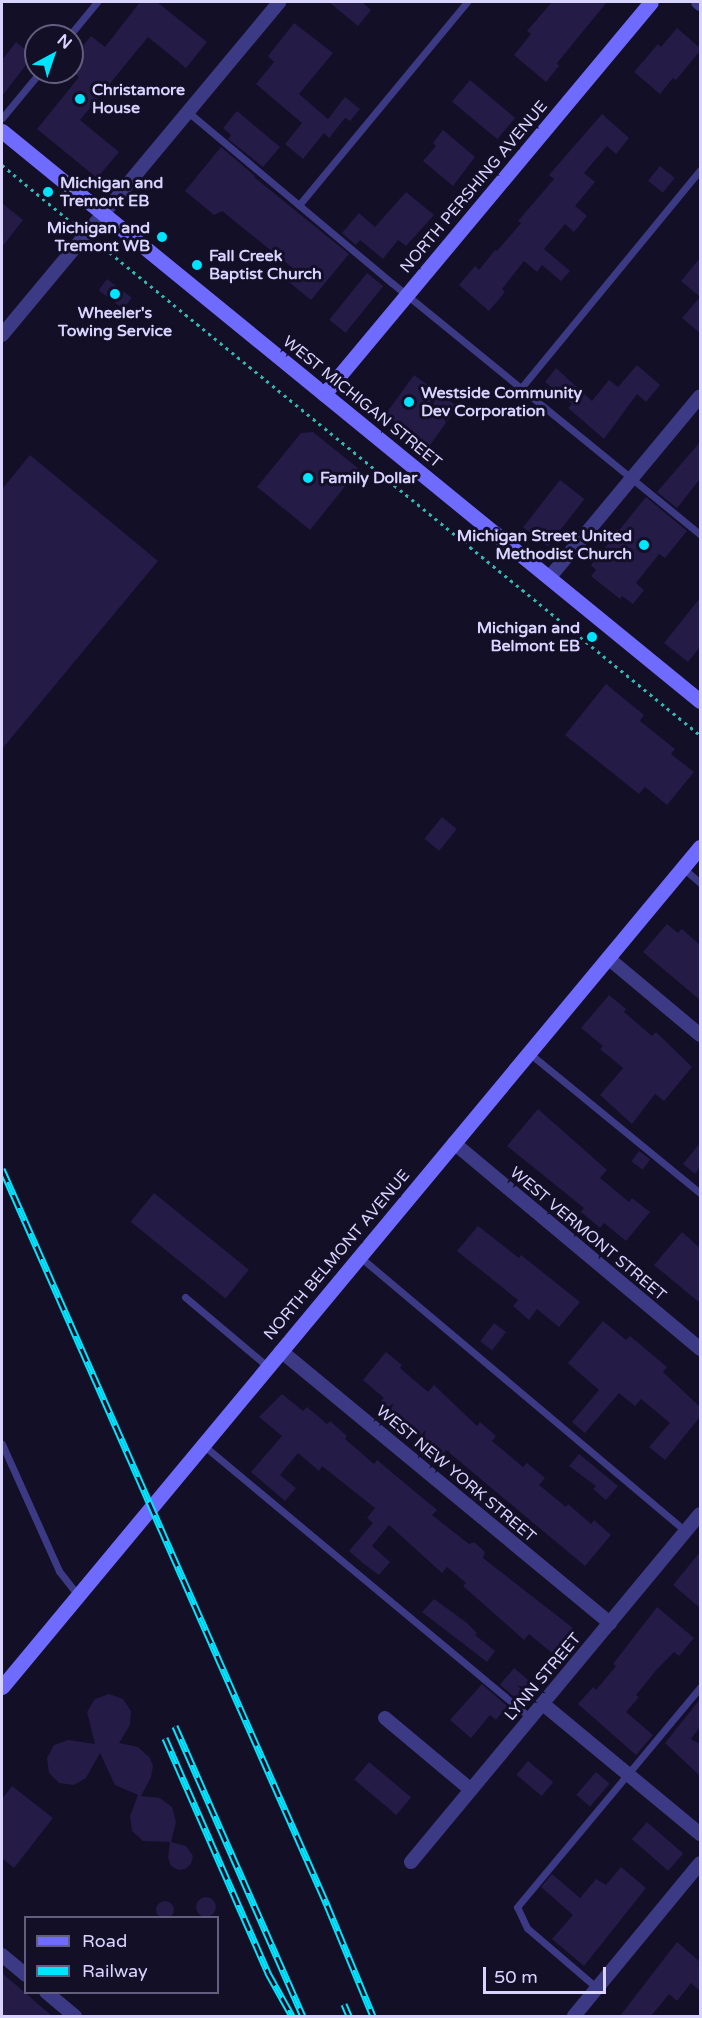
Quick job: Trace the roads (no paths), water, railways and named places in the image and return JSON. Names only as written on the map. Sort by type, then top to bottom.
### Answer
[{"type":"main road","name":"NORTH PERSHING AVENUE","points":[[324,394],[651,2]]},
{"type":"main road","name":"WEST MICHIGAN STREET","points":[[2,131],[700,701]]},
{"type":"main road","name":"NORTH BELMONT AVENUE","points":[[2,1687],[700,847]]},
{"type":"street","points":[[2,335],[276,3]]},
{"type":"street","points":[[549,578],[700,396]]},
{"type":"street","points":[[608,958],[700,1035]]},
{"type":"street","name":"WEST VERMONT STREET","points":[[454,1143],[700,1350]]},
{"type":"street","name":"WEST NEW YORK STREET","points":[[281,1351],[610,1623]]},
{"type":"street","name":"LYNN STREET","points":[[411,1862],[700,1514]]},
{"type":"street","points":[[543,1704],[700,1834]]},
{"type":"street","points":[[385,1718],[471,1790]]},
{"type":"street","points":[[574,2016],[700,1863]]},
{"type":"street","points":[[2,1955],[24,1973]]},
{"type":"street","points":[[48,1994],[75,2016]]},
{"type":"lane","points":[[79,24],[98,2]]},
{"type":"lane","points":[[299,205],[467,2]]},
{"type":"lane","points":[[2,117],[29,84]]},
{"type":"lane","points":[[188,112],[407,295],[700,534]]},
{"type":"lane","points":[[521,388],[700,170]]},
{"type":"lane","points":[[683,868],[700,883]]},
{"type":"lane","points":[[529,1053],[700,1193]]},
{"type":"lane","points":[[360,1257],[686,1532]]},
{"type":"lane","points":[[185,1297],[268,1367]]},
{"type":"lane","points":[[2,1444],[59,1571],[78,1594]]},
{"type":"lane","points":[[203,1445],[531,1718]]},
{"type":"lane","points":[[597,1988],[527,1928],[517,1907],[700,1687]]},
{"type":"railway","points":[[2,1169],[327,1905],[373,2016]]},
{"type":"railway","points":[[175,1726],[303,2016]]},
{"type":"railway","points":[[165,1738],[268,1973],[292,2016]]},
{"type":"railway","points":[[344,2004],[349,2016]]},
{"type":"place","name":"Christamore House","points":[[80,99]]},
{"type":"place","name":"Michigan and Tremont EB","points":[[48,192]]},
{"type":"place","name":"Michigan and Tremont WB","points":[[162,237]]},
{"type":"place","name":"Fall Creek Baptist Church","points":[[197,265]]},
{"type":"place","name":"Wheeler's Towing Service","points":[[115,294]]},
{"type":"place","name":"Westside Community Dev Corporation","points":[[409,402]]},
{"type":"place","name":"Family Dollar","points":[[308,478]]},
{"type":"place","name":"Michigan Street United Methodist Church","points":[[644,545]]},
{"type":"place","name":"Michigan and Belmont EB","points":[[592,637]]}]
